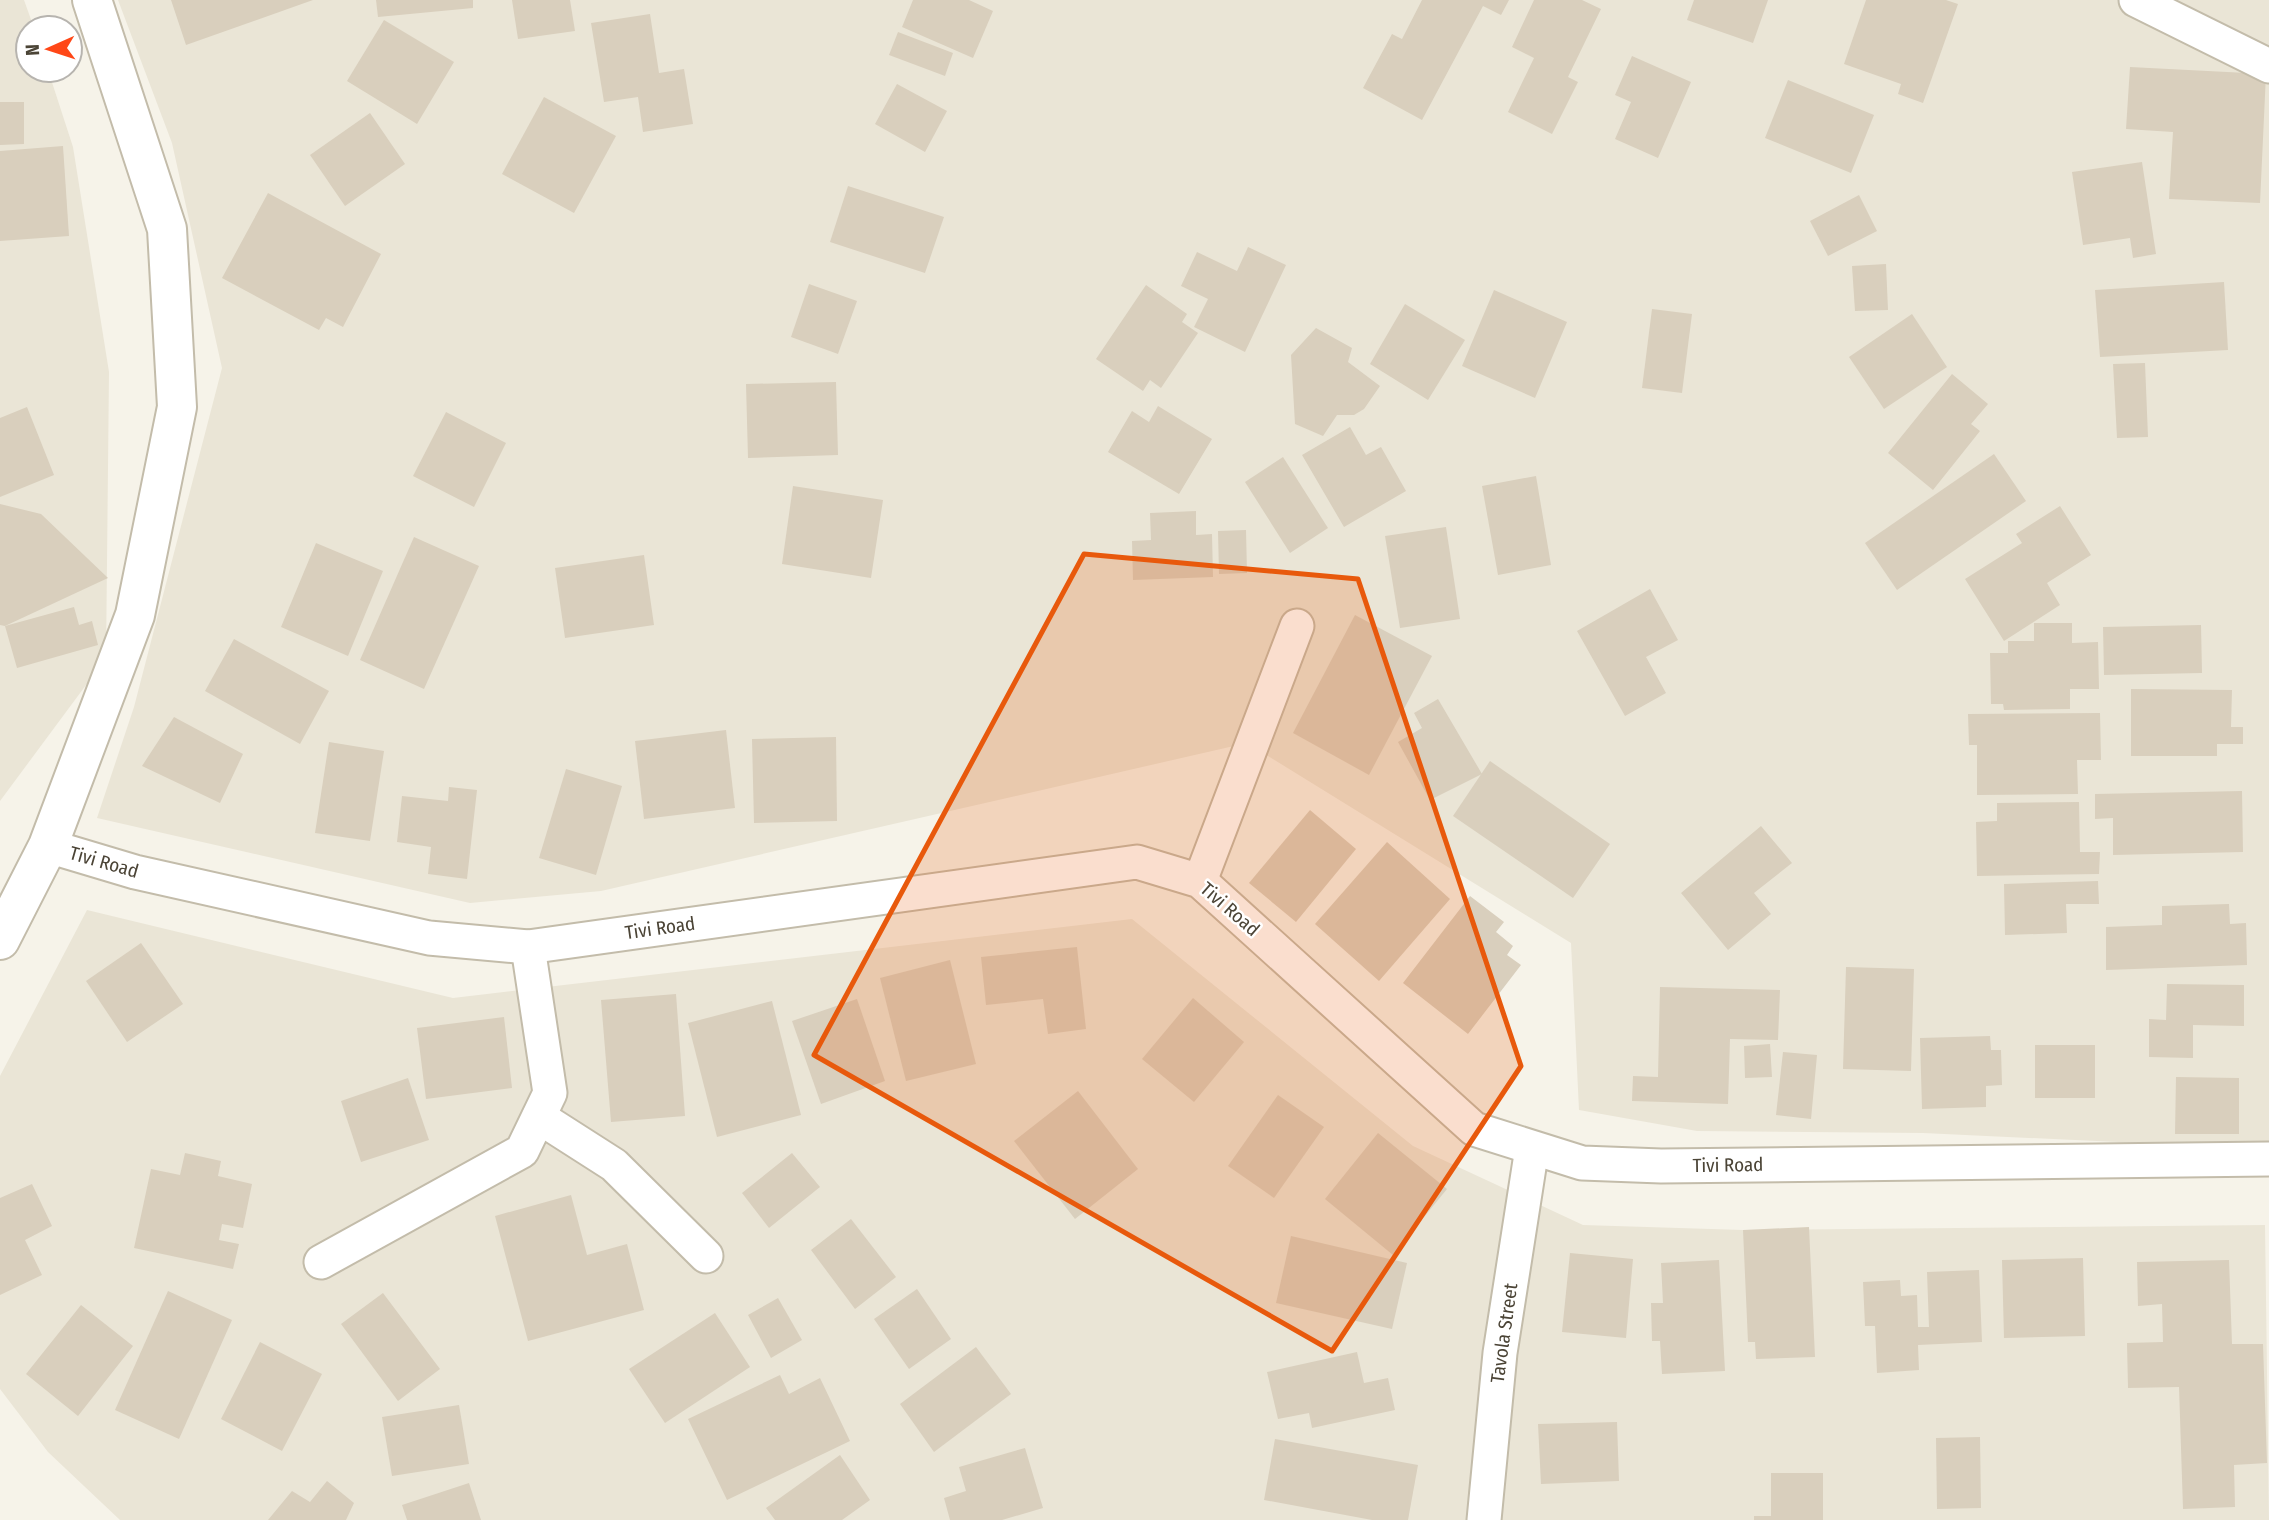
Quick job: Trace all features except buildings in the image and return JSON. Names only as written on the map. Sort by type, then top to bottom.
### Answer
[{"type":"street","points":[[0,940],[48,846],[135,615],[177,407],[167,229],[92,0]]},
{"type":"street","points":[[2136,0],[2269,66]]},
{"type":"street","points":[[1199,881],[1297,626]]},
{"type":"street","name":"Tivi Road","points":[[48,846],[135,872],[429,938],[528,947],[1137,862],[1199,881],[1475,1129],[1582,1163],[1661,1166],[2269,1158]]},
{"type":"street","points":[[321,1262],[522,1151],[550,1093],[528,947]]},
{"type":"street","points":[[538,1117],[614,1165],[706,1256]]},
{"type":"street","name":"Tavola Street","points":[[1483,1520],[1500,1353],[1532,1148]]},
{"type":"highlighted area","points":[[1084,554],[1358,579],[1521,1066],[1332,1351],[814,1055]]},
{"type":"shaded area","points":[[0,0],[24,0],[29,14],[14,14],[14,84],[53,84],[73,147],[109,372],[106,658],[0,801]]},
{"type":"shaded area","points":[[118,0],[2269,0],[2269,1149],[1923,1133],[1697,1131],[1579,1110],[1571,943],[1247,743],[601,891],[470,903],[97,818],[134,707],[222,368],[172,143]]},
{"type":"shaded area","points":[[87,910],[453,998],[1132,919],[1413,1146],[1583,1225],[1743,1230],[2265,1225],[2269,1520],[120,1520],[48,1452],[0,1389],[0,1076]]}]
